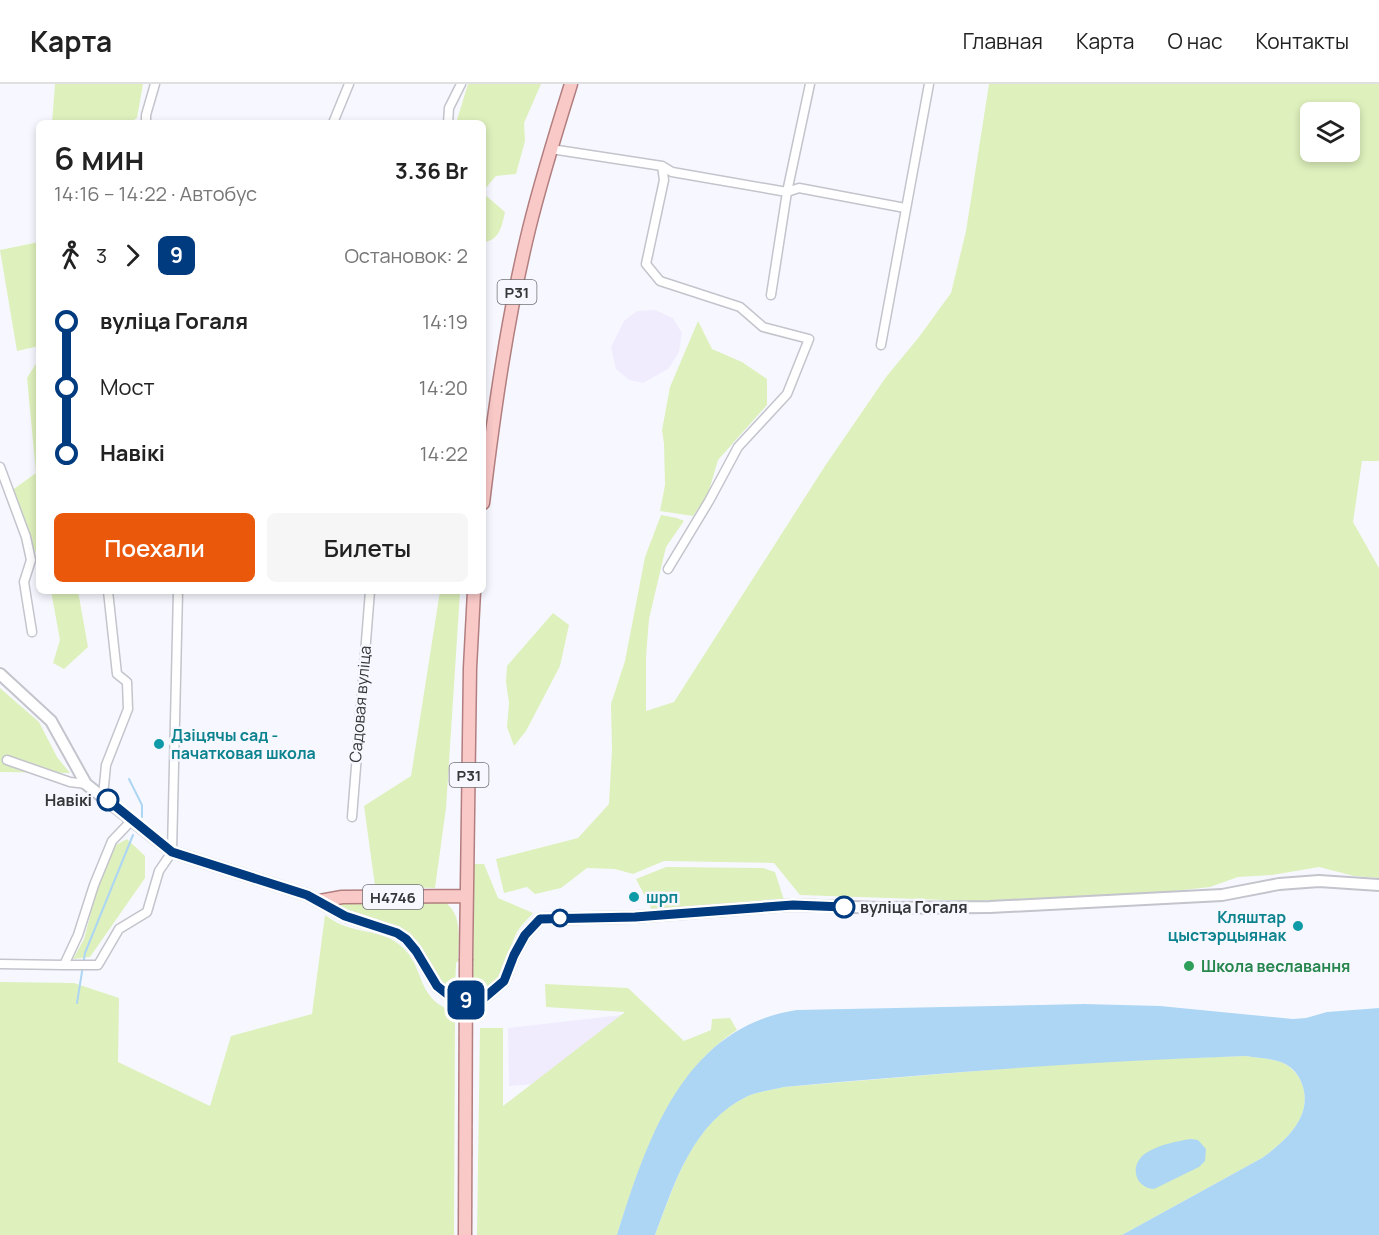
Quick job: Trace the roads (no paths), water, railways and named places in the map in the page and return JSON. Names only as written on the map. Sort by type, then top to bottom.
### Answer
[{"type":"main road","name":"Р31","points":[[486,479],[504,354],[529,231],[571,84]]},
{"type":"main road","name":"Р31","points":[[465,1235],[470,668],[474,594]]},
{"type":"main road","name":"Н4746","points":[[320,901],[342,897],[467,896]]},
{"type":"street","points":[[146,120],[155,84]]},
{"type":"street","points":[[334,120],[349,84]]},
{"type":"street","points":[[448,120],[449,108],[460,84]]},
{"type":"street","points":[[771,295],[787,192],[810,84]]},
{"type":"street","points":[[881,345],[929,84]]},
{"type":"street","points":[[551,149],[662,166],[672,172],[787,192],[799,188],[905,208]]},
{"type":"street","points":[[662,166],[664,180],[646,264],[660,281],[740,308],[763,327],[809,339],[787,394],[738,447],[668,569]]},
{"type":"street","points":[[0,467],[5,494],[26,537],[31,560],[24,582],[32,632]]},
{"type":"street","points":[[103,795],[106,765],[128,709],[127,682],[117,674],[114,628],[108,594]]},
{"type":"street","points":[[0,964],[98,965],[119,929],[147,912],[159,871],[172,852],[178,594]]},
{"type":"street","name":"Садовая вуліца","points":[[352,817],[370,594]]},
{"type":"street","name":"Н4746","points":[[0,674],[51,722],[86,784],[103,795],[172,852],[320,901]]},
{"type":"street","points":[[7,759],[70,782],[86,784]]},
{"type":"street","points":[[64,965],[78,935],[94,885],[112,841],[132,819]]},
{"type":"street","points":[[320,901],[345,916],[397,933],[406,939],[443,993],[475,1002],[484,998],[504,981],[525,935],[540,919],[635,917],[793,905],[882,908],[990,907],[1222,895],[1279,884],[1319,881],[1379,885]]},
{"type":"water","points":[[1084,1004],[1160,1006],[1293,1019],[1327,1012],[1379,1008],[1379,1235],[1122,1235],[1262,1158],[1279,1145],[1294,1128],[1300,1119],[1305,1098],[1298,1076],[1293,1069],[1283,1063],[1246,1056],[957,1072],[784,1087],[757,1093],[729,1107],[700,1137],[688,1155],[655,1235],[617,1235],[642,1162],[657,1127],[676,1093],[698,1064],[725,1039],[758,1021],[797,1010]]},
{"type":"water","points":[[1198,1140],[1206,1149],[1205,1161],[1199,1167],[1154,1189],[1147,1188],[1138,1180],[1137,1163],[1146,1153],[1174,1142]]},
{"type":"waterway","points":[[129,779],[142,805],[142,817]]},
{"type":"waterway","points":[[77,1003],[85,953],[133,835]]},
{"type":"place","name":"Дзіцячы сад - пачатковая школа","points":[[159,744]]},
{"type":"place","name":"Навікі","points":[[108,800]]},
{"type":"place","name":"шрп","points":[[634,897]]},
{"type":"place","name":"вуліца Гогаля","points":[[844,907]]},
{"type":"place","name":"Кляштар цыстэрцыянак","points":[[1298,926]]},
{"type":"place","name":"Школа веславання","points":[[1189,966]]}]
